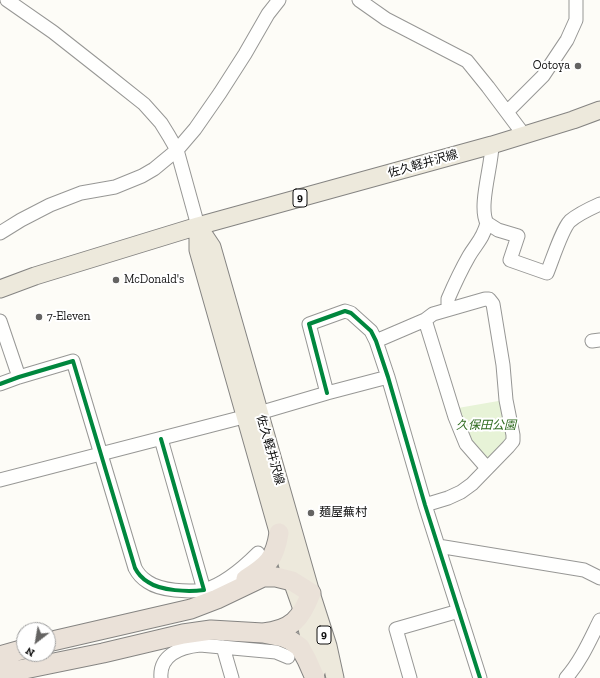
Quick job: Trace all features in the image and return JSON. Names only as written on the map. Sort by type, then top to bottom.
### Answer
[{"type":"highway","points":[[56,640],[191,609],[211,595],[254,574],[268,562],[275,550],[279,533]]},
{"type":"highway","points":[[211,595],[263,577],[276,577],[292,581],[311,593],[303,612],[289,626],[274,632],[263,633]]},
{"type":"highway","points":[[0,674],[103,653],[182,634],[211,630],[226,630],[263,633],[283,637],[296,644],[300,647],[315,678]]},
{"type":"highway","points":[[0,651],[16,649]]},
{"type":"highway","points":[[0,656],[16,651]]},
{"type":"main road","name":"佐久軽井沢線","points":[[0,289],[35,276],[198,226],[492,145],[600,110]]},
{"type":"main road","name":"佐久軽井沢線","points":[[198,226],[212,247],[279,533],[292,581],[303,612],[319,678]]},
{"type":"main road","name":"佐久軽井沢線","points":[[252,415],[328,646],[335,678]]},
{"type":"street","points":[[8,0],[53,32],[144,104],[161,122],[176,150],[198,226]]},
{"type":"street","points":[[0,232],[50,205],[80,194],[115,187],[142,176],[154,169],[176,150],[195,129],[245,54],[268,14],[279,0]]},
{"type":"street","points":[[359,0],[386,19],[468,61],[524,135]]},
{"type":"street","points":[[507,112],[542,76],[567,40],[576,20],[576,0]]},
{"type":"street","points":[[492,145],[492,155],[486,184],[484,218],[487,224],[498,230],[518,236],[510,260],[547,273],[565,227],[570,221],[600,204]]},
{"type":"street","points":[[449,308],[448,299],[453,287],[470,254],[481,239],[487,224]]},
{"type":"street","points":[[376,341],[449,308],[485,299],[489,299],[493,304],[513,441],[472,484],[461,492],[448,498],[425,505]]},
{"type":"street","points":[[327,393],[308,324],[345,311],[351,313],[372,331],[376,341],[425,505],[480,678]]},
{"type":"street","points":[[425,320],[455,417],[466,444],[487,468]]},
{"type":"street","points":[[0,321],[20,377]]},
{"type":"street","points":[[0,384],[73,361],[135,568],[148,582],[158,587],[211,595]]},
{"type":"street","points":[[0,480],[252,415],[388,377]]},
{"type":"street","points":[[161,439],[211,595]]},
{"type":"street","points":[[438,546],[584,570],[600,578]]},
{"type":"street","points":[[211,595],[213,588],[244,567],[258,553]]},
{"type":"street","points":[[410,678],[396,629],[459,611]]},
{"type":"street","points":[[566,678],[574,669],[596,636],[600,620]]},
{"type":"street","points":[[161,678],[161,670],[164,663],[170,656],[188,646],[200,645],[276,652],[288,657]]},
{"type":"street","points":[[223,647],[232,678]]},
{"type":"green space","name":"久保田公園","points":[[504,400],[510,435],[491,459],[481,455],[468,439],[458,408]]},
{"type":"cycle path","points":[[327,393],[309,324],[345,311],[351,313],[371,331],[376,341],[425,505],[480,678]]},
{"type":"cycle path","points":[[0,384],[73,361],[136,570],[146,581],[153,585],[183,591],[204,590],[161,439]]},
{"type":"place","name":"Ootoya","points":[[578,66]]},
{"type":"place","name":"McDonald's","points":[[116,280]]},
{"type":"place","name":"7-Eleven","points":[[39,317]]},
{"type":"place","name":"麺屋蕪村","points":[[311,513]]}]
